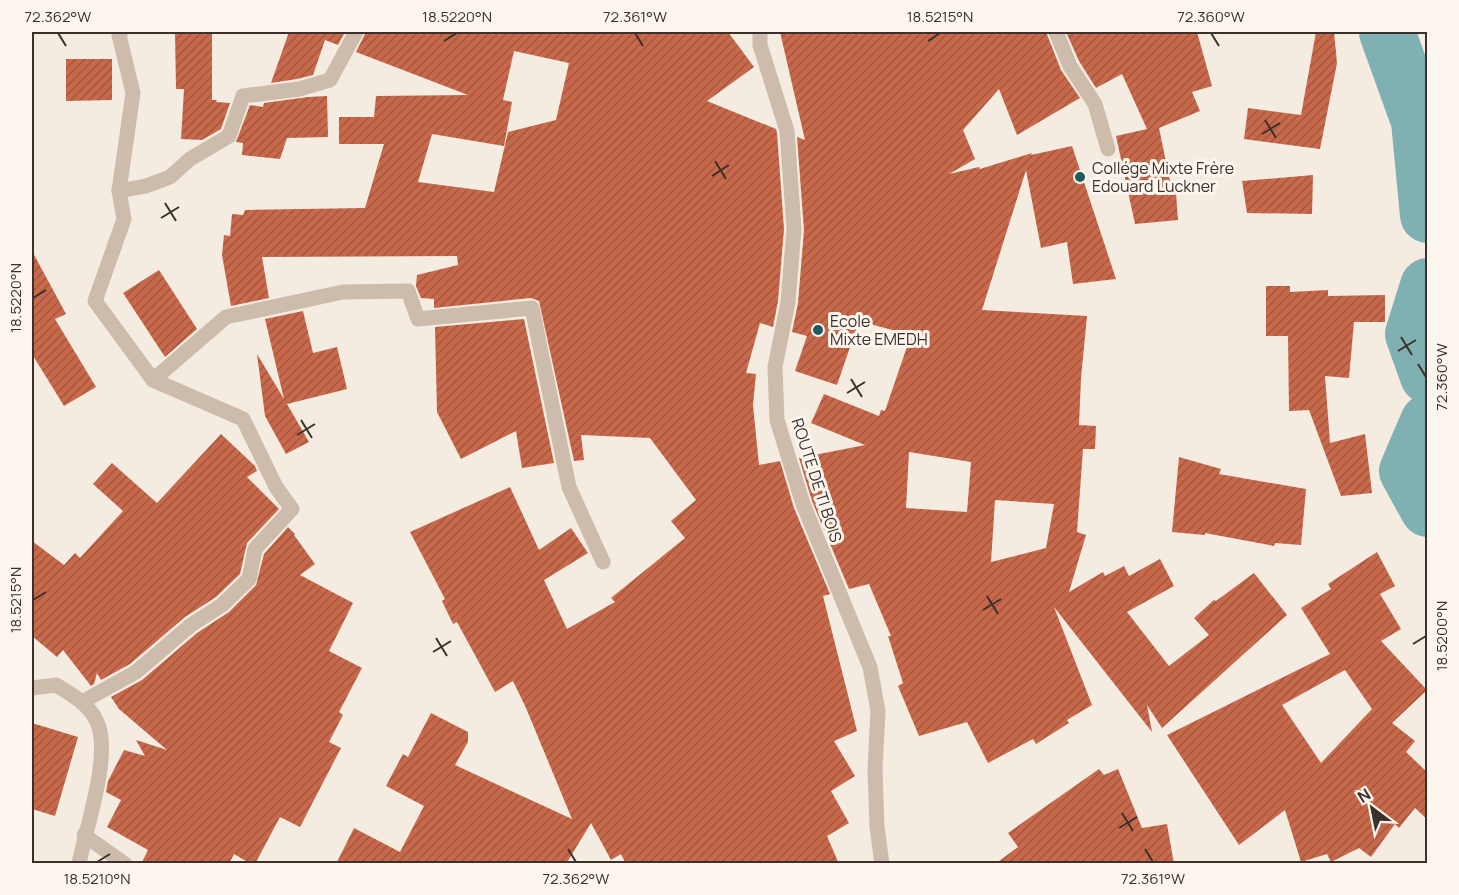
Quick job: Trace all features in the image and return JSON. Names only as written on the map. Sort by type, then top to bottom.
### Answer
[{"type":"street","points":[[82,702],[136,672],[191,625],[222,605],[249,579],[255,549],[292,508],[276,487],[243,419],[153,380],[95,301],[124,219],[119,191],[133,93],[119,35],[121,32]]},
{"type":"street","points":[[119,191],[146,186],[170,177],[190,159],[229,136],[243,96],[299,88],[330,80],[356,32]]},
{"type":"street","name":"ROUTE DE TI BOIS","points":[[760,32],[760,45],[787,131],[794,229],[788,302],[775,368],[777,420],[803,504],[870,667],[878,711],[875,770],[877,827],[882,864]]},
{"type":"street","points":[[1056,32],[1070,66],[1095,104],[1107,148]]},
{"type":"street","points":[[153,380],[226,317],[343,292],[408,291],[418,319],[532,308],[569,487],[603,562]]},
{"type":"street","points":[[32,688],[56,685],[82,702],[97,721],[103,744],[79,864]]},
{"type":"street","points":[[84,835],[125,864]]},
{"type":"building","points":[[175,32],[212,32],[212,100],[230,103],[221,129],[202,140],[181,139],[184,89],[176,89]]},
{"type":"building","points":[[289,32],[345,32],[338,45],[325,40],[313,75],[271,83]]},
{"type":"building","points":[[366,32],[728,32],[754,67],[707,101],[776,129],[777,133],[784,229],[778,301],[773,327],[760,323],[746,373],[756,374],[753,405],[759,465],[780,461],[794,508],[830,594],[823,596],[857,731],[834,741],[855,776],[831,791],[849,823],[827,836],[839,864],[626,864],[621,854],[611,860],[591,823],[566,864],[336,864],[354,828],[400,852],[424,806],[386,786],[403,754],[408,757],[431,713],[468,732],[468,742],[455,765],[572,819],[513,681],[495,692],[457,622],[453,624],[442,601],[445,599],[410,532],[510,487],[539,550],[571,528],[588,553],[544,580],[567,629],[615,602],[611,598],[685,538],[671,521],[696,500],[650,438],[581,435],[584,460],[574,461],[539,301],[531,298],[434,308],[434,299],[421,298],[416,286],[417,275],[458,265],[457,256],[262,257],[269,298],[231,306],[222,255],[224,235],[230,236],[232,214],[243,215],[245,210],[365,208],[384,144],[339,144],[339,117],[374,117],[376,96],[468,95],[356,52]],"holes":[[[514,51],[569,63],[556,120],[508,132],[494,192],[418,182],[432,134],[504,146],[512,102],[503,100]]]},
{"type":"building","points":[[780,32],[1046,32],[1061,70],[1080,98],[1017,135],[999,89],[963,130],[975,159],[949,174],[979,167],[980,169],[1032,153],[1031,155],[1072,146],[1116,279],[1073,284],[1067,242],[1041,248],[1026,170],[982,310],[1087,316],[1079,425],[1096,426],[1095,449],[1083,449],[1077,532],[1086,535],[1069,592],[1103,572],[1105,576],[1124,566],[1129,576],[1160,559],[1174,586],[1127,612],[1169,666],[1209,635],[1194,618],[1214,600],[1216,601],[1254,573],[1287,615],[1162,728],[1147,705],[1152,732],[1054,607],[1092,705],[1067,720],[1069,723],[1036,744],[1033,739],[988,763],[967,722],[919,736],[898,686],[903,683],[888,636],[891,636],[869,584],[849,589],[812,501],[799,458],[865,445],[811,423],[824,394],[879,416],[881,410],[885,411],[911,335],[859,321],[837,385],[795,371],[807,336],[792,332],[798,303],[804,230],[797,137],[805,140]],"holes":[[[909,452],[971,462],[967,512],[906,508]],[[995,500],[1054,504],[1046,548],[991,562]]]},
{"type":"building","points":[[1066,32],[1197,32],[1212,86],[1192,92],[1200,111],[1159,128],[1170,181],[1175,180],[1178,220],[1135,224],[1116,136],[1147,129],[1122,74],[1096,88],[1079,61]]},
{"type":"building","points":[[1316,32],[1334,32],[1337,63],[1320,149],[1244,139],[1248,108],[1301,115]]},
{"type":"building","points":[[66,59],[112,59],[112,100],[66,101]]},
{"type":"building","points":[[327,96],[328,137],[287,138],[280,159],[242,155],[243,143],[236,142],[250,105],[263,107],[264,103]]},
{"type":"building","points":[[1313,175],[1312,214],[1247,213],[1242,181]]},
{"type":"building","points":[[32,251],[66,314],[55,319],[96,387],[64,406],[32,354]]},
{"type":"building","points":[[159,270],[197,329],[165,357],[123,293]]},
{"type":"building","points":[[1266,286],[1290,286],[1290,292],[1328,290],[1328,296],[1385,295],[1385,322],[1354,322],[1349,378],[1325,376],[1330,443],[1365,434],[1372,493],[1341,496],[1309,410],[1289,411],[1288,336],[1266,336]]},
{"type":"building","points":[[303,311],[313,353],[337,347],[347,389],[287,404],[309,442],[286,454],[265,416],[257,354],[284,399],[265,319]]},
{"type":"building","points":[[524,319],[554,463],[522,468],[516,431],[461,459],[437,412],[435,327]]},
{"type":"building","points":[[221,434],[255,466],[257,471],[247,477],[279,509],[247,543],[240,574],[216,597],[185,617],[130,664],[101,680],[97,673],[94,684],[91,686],[63,650],[57,657],[32,636],[32,541],[64,565],[75,553],[80,558],[123,511],[93,484],[112,463],[157,503]]},
{"type":"building","points":[[1179,457],[1221,469],[1219,474],[1306,489],[1301,545],[1275,543],[1274,546],[1205,533],[1205,535],[1172,532]]},
{"type":"building","points":[[288,527],[315,564],[300,575],[353,603],[329,651],[362,668],[339,712],[343,715],[329,742],[341,748],[300,827],[280,817],[255,864],[234,854],[229,864],[141,864],[148,850],[107,827],[121,800],[106,792],[108,781],[124,750],[145,756],[136,740],[167,750],[119,709],[111,697],[142,680],[197,633],[229,612],[256,585],[264,554]]},
{"type":"building","points":[[1377,552],[1395,586],[1380,594],[1401,629],[1381,641],[1427,690],[1392,723],[1415,741],[1406,752],[1428,773],[1428,820],[1415,808],[1399,828],[1395,824],[1371,857],[1359,848],[1331,862],[1327,854],[1301,862],[1285,810],[1239,845],[1167,735],[1330,654],[1301,608],[1331,589],[1328,584]],"holes":[[[1345,670],[1372,709],[1321,763],[1282,705]]]},
{"type":"building","points":[[32,723],[78,737],[55,816],[32,809]]},
{"type":"building","points":[[1099,769],[1104,775],[1118,769],[1142,828],[1167,824],[1174,864],[995,864],[1018,847],[1008,833]]},
{"type":"waterway","points":[[1387,32],[1419,121],[1428,215]]},
{"type":"waterway","points":[[1428,286],[1413,334],[1428,376]]},
{"type":"waterway","points":[[1428,422],[1407,471],[1428,509]]},
{"type":"place","name":"Collége Mixte Frère Edouard Luckner","points":[[1080,177]]},
{"type":"place","name":"Ecole Mixte EMEDH","points":[[818,330]]}]
